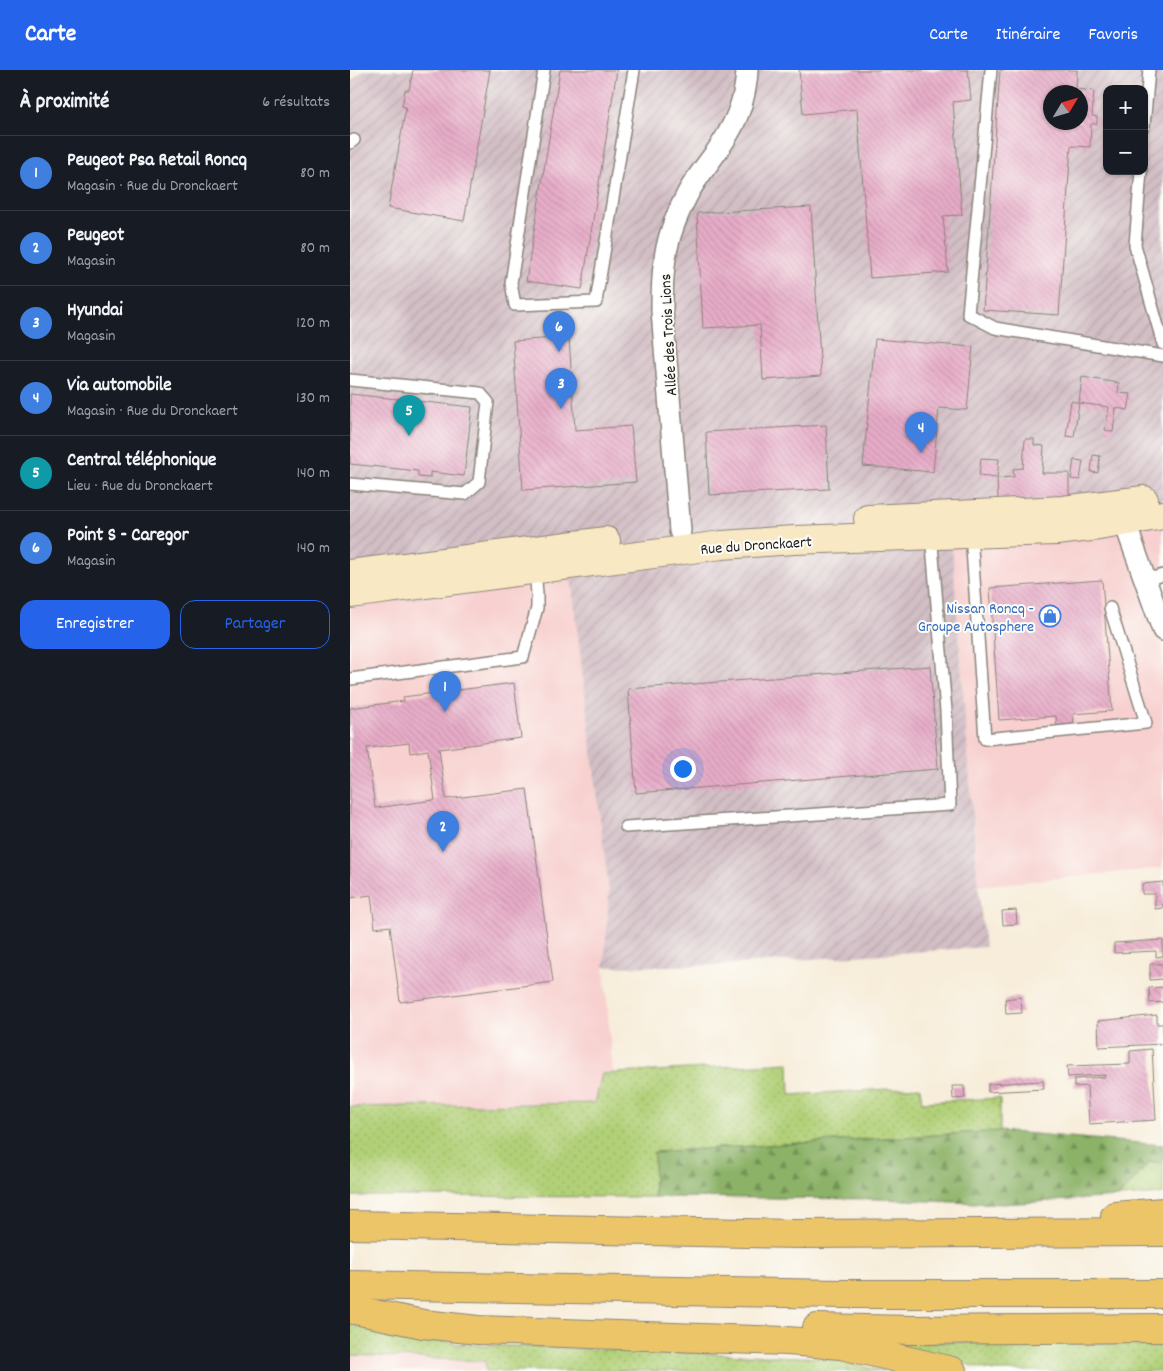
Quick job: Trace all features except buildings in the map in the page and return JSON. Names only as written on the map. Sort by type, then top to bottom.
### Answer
[{"type":"highway","points":[[798,1234],[914,1220],[1079,1218],[1163,1212]]},
{"type":"highway","points":[[350,1225],[798,1234],[1163,1232]]},
{"type":"highway","points":[[350,1285],[841,1294],[1163,1294]]},
{"type":"highway","points":[[350,1309],[431,1325],[478,1330],[787,1341],[841,1345],[952,1371]]},
{"type":"highway","points":[[671,1337],[793,1328],[912,1330],[1163,1328]]},
{"type":"main road","name":"Rue du Dronckaert","points":[[1121,513],[1163,496]]},
{"type":"main road","name":"Rue du Dronckaert","points":[[350,574],[970,525],[1063,510],[1163,515]]},
{"type":"main road","name":"Rue du Dronckaert","points":[[350,594],[680,531],[749,525],[931,527]]},
{"type":"street","name":"Allée des Trois Lions","points":[[680,531],[662,311],[662,276],[666,247],[676,218],[689,191],[729,134],[741,108],[747,81],[747,70]]},
{"type":"street","points":[[1121,513],[1154,578],[1163,630]]},
{"type":"lane","points":[[544,70],[511,283],[515,305],[596,302],[634,70]]},
{"type":"lane","points":[[991,70],[968,314],[995,328],[1163,356]]},
{"type":"lane","points":[[1148,85],[1149,70]]},
{"type":"lane","points":[[1141,175],[1135,245],[1163,344]]},
{"type":"lane","points":[[350,380],[480,393],[488,402],[479,482],[466,494],[350,484]]},
{"type":"lane","points":[[970,525],[985,739],[1146,723],[1110,608]]},
{"type":"lane","points":[[626,827],[950,805],[946,711],[931,527]]},
{"type":"lane","points":[[350,679],[522,657],[537,608],[533,560]]},
{"type":"shaded area","points":[[365,70],[1163,70],[1163,521],[952,545],[978,886],[985,947],[722,965],[604,967],[609,892],[571,579],[350,607],[350,82]]},
{"type":"shaded area","points":[[1163,521],[1163,868],[978,886],[952,545]]},
{"type":"shaded area","points":[[571,579],[609,892],[604,967],[613,1074],[602,1074],[596,1103],[350,1107],[350,607]]},
{"type":"shaded area","points":[[350,1355],[486,1361],[485,1371],[350,1371]]},
{"type":"green space","points":[[789,1063],[790,1095],[920,1087],[922,1102],[1000,1098],[1000,1131],[655,1152],[654,1197],[350,1196],[350,1107],[595,1103],[602,1074]]},
{"type":"green space","points":[[1000,1131],[1163,1145],[1163,1163],[1149,1162],[1119,1197],[1002,1204],[880,1199],[654,1197],[654,1152]]},
{"type":"green space","points":[[1149,1162],[1163,1163],[1163,1194],[1119,1197]]},
{"type":"green space","points":[[350,1325],[400,1332],[458,1344],[826,1358],[884,1371],[486,1371],[485,1361],[350,1355]]},
{"type":"green space","points":[[896,1342],[1163,1343],[1163,1371],[994,1371],[887,1345]]},
{"type":"place","name":"Point S - Caregor","points":[[559,352]]},
{"type":"place","name":"Hyundai","points":[[561,409]]},
{"type":"place","name":"Central téléphonique","points":[[409,436]]},
{"type":"place","name":"Via automobile","points":[[921,453]]},
{"type":"place","name":"Nissan Roncq - Groupe Autosphere","points":[[1050,616]]},
{"type":"place","name":"Peugeot Psa Retail Roncq","points":[[445,712]]},
{"type":"place","name":"Peugeot","points":[[443,852]]}]
